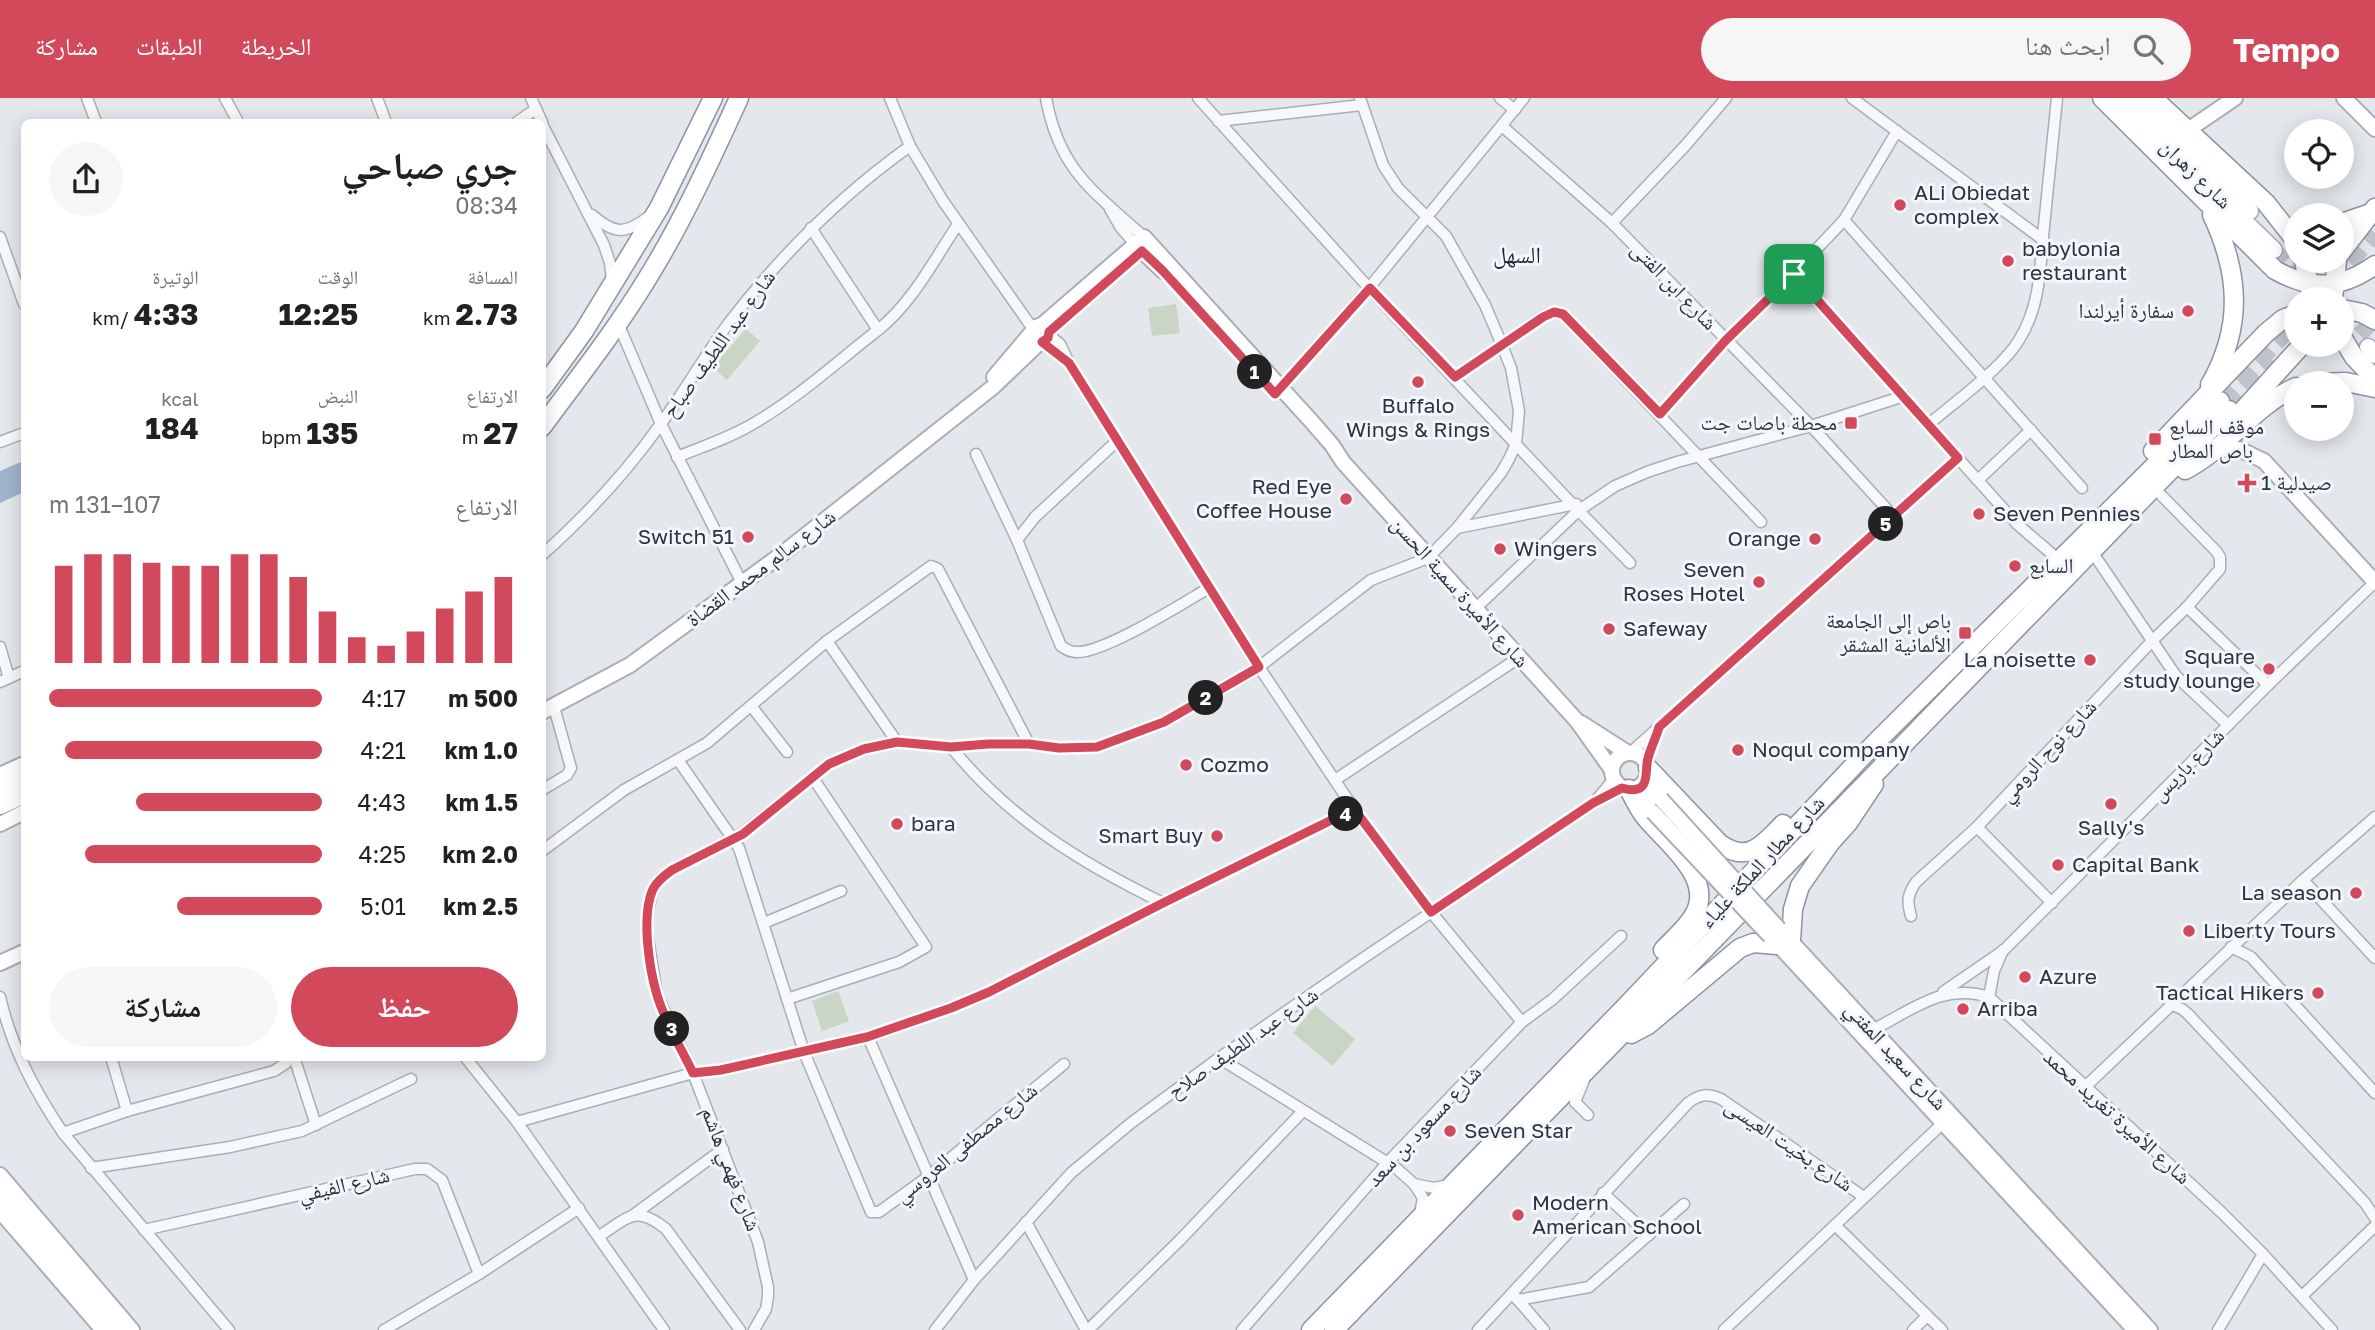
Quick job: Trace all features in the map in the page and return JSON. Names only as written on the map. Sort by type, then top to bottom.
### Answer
[{"type":"highway","points":[[546,383],[584,331],[659,208],[713,98]]},
{"type":"highway","points":[[546,422],[618,323],[669,242],[739,98]]},
{"type":"highway","points":[[2102,98],[2275,270],[2305,287]]},
{"type":"highway","points":[[2153,98],[2266,203],[2284,211]]},
{"type":"highway","points":[[2201,400],[2225,356],[2235,309],[2226,244],[2204,199]]},
{"type":"highway","points":[[2266,203],[2284,244]]},
{"type":"highway","points":[[2354,218],[2373,210]]},
{"type":"highway","points":[[2354,235],[2373,210]]},
{"type":"highway","points":[[2341,287],[2375,265]]},
{"type":"highway","points":[[2354,311],[2375,320]]},
{"type":"highway","points":[[2001,619],[2020,587],[2275,325],[2284,320]]},
{"type":"highway","points":[[2354,356],[2375,379]]},
{"type":"highway","points":[[2006,637],[2026,626],[2097,559],[2244,411],[2291,357]]},
{"type":"highway","points":[[2354,384],[2375,388]]},
{"type":"highway","points":[[2185,470],[2219,449],[2269,404],[2284,395]]},
{"type":"highway","name":"شارع مطار الملكة علياء","points":[[1311,1330],[1451,1184],[1606,1039],[1888,758],[2224,405],[1877,741],[1606,1039],[1592,1065],[1334,1330]]},
{"type":"highway","points":[[1632,778],[1731,852],[1746,853],[1761,845],[1840,768],[1877,741]]},
{"type":"highway","points":[[1606,1039],[1648,1025],[1740,948],[1779,938],[1793,909],[1800,886],[1859,808],[1888,758]]},
{"type":"highway","points":[[0,787],[21,776]]},
{"type":"highway","points":[[1606,1039],[1616,1003],[1691,919],[1699,900],[1698,880],[1643,815],[1632,778]]},
{"type":"highway","points":[[0,805],[21,795]]},
{"type":"highway","points":[[0,1193],[115,1330]]},
{"type":"main road","name":"شارع زهران","points":[[2119,98],[2284,244]]},
{"type":"main road","name":"شارع زهران","points":[[2137,98],[2284,244]]},
{"type":"street","points":[[87,98],[95,119]]},
{"type":"street","points":[[225,98],[236,119]]},
{"type":"street","points":[[377,98],[385,119]]},
{"type":"street","points":[[531,98],[540,119]]},
{"type":"street","points":[[890,98],[910,146],[958,224],[1041,334],[1069,363],[1259,667],[1354,809],[1431,912],[1522,1022]]},
{"type":"street","name":"شارع الأميرة سمية الحسن","points":[[1046,98],[1055,135],[1068,162],[1110,209],[1121,228],[1143,244],[1278,391],[1327,452],[1343,462],[1577,721],[1632,778],[1642,757],[1629,753],[1577,721]]},
{"type":"street","points":[[1198,98],[1370,288],[1630,563]]},
{"type":"street","points":[[1500,98],[1515,110]]},
{"type":"street","points":[[1278,391],[1370,288],[1524,98]]},
{"type":"street","points":[[1612,223],[1726,98]]},
{"type":"street","points":[[1852,98],[2042,239]]},
{"type":"street","points":[[1929,424],[2006,356],[2019,342],[2026,326],[2040,284],[2042,239],[2057,98]]},
{"type":"street","points":[[2188,130],[2235,98]]},
{"type":"street","points":[[2344,98],[2375,129]]},
{"type":"street","points":[[1218,121],[1361,101],[1382,164],[1398,188],[1428,215],[1446,236],[1464,264],[1503,345],[1517,393],[1519,411],[1516,444],[1501,473],[1457,528],[1428,558]]},
{"type":"street","points":[[521,119],[536,109]]},
{"type":"street","name":"شارع ابن الفتى","points":[[1502,126],[1612,223],[1811,426],[1894,517]]},
{"type":"street","points":[[1660,414],[1726,340],[1794,274],[1844,220],[1898,131]]},
{"type":"street","points":[[546,132],[562,166],[589,212],[608,255],[612,285]]},
{"type":"street","name":"شارع عبد اللطيف صباح","points":[[546,551],[600,501],[661,424],[728,324],[774,268],[811,228],[910,146]]},
{"type":"street","points":[[589,212],[606,227],[623,230],[638,225],[659,208]]},
{"type":"street","points":[[1844,220],[2082,488]]},
{"type":"street","points":[[677,457],[757,421],[786,402],[891,320],[958,224]]},
{"type":"street","points":[[811,228],[878,330]]},
{"type":"street","points":[[0,237],[21,296]]},
{"type":"street","name":"شارع سالم محمد القضاة","points":[[548,710],[630,665],[742,583],[968,407],[1041,334],[1143,244]]},
{"type":"street","points":[[1794,274],[2017,524],[2052,554]]},
{"type":"street","points":[[1455,377],[1543,317],[1554,312],[1563,314],[1761,522]]},
{"type":"street","points":[[618,323],[661,424],[742,583]]},
{"type":"street","points":[[1475,608],[1576,508],[1647,472],[1811,426],[1904,396]]},
{"type":"street","points":[[1978,480],[2031,430]]},
{"type":"street","points":[[0,442],[21,433]]},
{"type":"street","points":[[1017,540],[1035,517],[1118,441]]},
{"type":"street","points":[[2219,449],[2239,449],[2270,466],[2375,582]]},
{"type":"street","points":[[976,454],[1017,540],[1056,638],[1068,651],[1089,651],[1117,639],[1209,588]]},
{"type":"street","points":[[1659,727],[1632,778],[1617,759],[1629,753],[1659,727],[1958,458]]},
{"type":"street","name":"شارع نوح الرومي","points":[[1911,916],[1907,901],[1916,883],[1977,827],[2220,569],[2220,557],[2193,525],[2161,495]]},
{"type":"street","points":[[1457,528],[1576,508]]},
{"type":"street","name":"شارع فهمي هاشم","points":[[754,1330],[766,1309],[768,1287],[758,1241],[693,1073],[657,995],[647,916],[653,888],[661,878],[756,825],[829,764],[878,744],[897,742],[951,747],[1029,744],[1070,748],[1097,747],[1164,722],[1259,667],[1371,580],[1428,558]]},
{"type":"street","points":[[2097,559],[2176,676],[2228,725]]},
{"type":"street","points":[[546,848],[606,802],[707,743],[827,641],[926,568],[935,566],[1029,744]]},
{"type":"street","name":"شارع باريس","points":[[1937,997],[2004,950],[2267,685],[2375,582]]},
{"type":"street","points":[[2187,607],[2267,685]]},
{"type":"street","points":[[827,641],[897,742]]},
{"type":"street","points":[[0,648],[4,680],[21,672]]},
{"type":"street","points":[[1335,780],[1520,657]]},
{"type":"street","points":[[752,707],[787,752]]},
{"type":"street","points":[[546,788],[567,775],[571,768],[548,710]]},
{"type":"street","points":[[951,747],[990,790],[1039,831],[1086,863],[1163,903]]},
{"type":"street","points":[[678,760],[734,839],[764,923],[804,1052]]},
{"type":"street","points":[[0,775],[21,765]]},
{"type":"street","points":[[787,999],[899,962],[926,947],[813,778]]},
{"type":"street","name":"شارع سعيد المفتي","points":[[1632,778],[1661,799],[1779,938],[1943,1123],[2135,1330]]},
{"type":"street","name":"شارع سعيد المفتي","points":[[1632,778],[1653,813],[1872,1030],[2150,1330]]},
{"type":"street","name":"شارع عبد اللطيف صلاح","points":[[935,1330],[974,1280],[1081,1164],[1219,1058],[1632,778]]},
{"type":"street","points":[[517,1122],[693,1073],[721,1070],[867,1037],[973,999],[1354,809]]},
{"type":"street","points":[[0,824],[21,814]]},
{"type":"street","points":[[2085,1087],[2231,947],[2375,817]]},
{"type":"street","points":[[1977,827],[2052,903]]},
{"type":"street","points":[[2303,880],[2375,958]]},
{"type":"street","points":[[764,923],[841,891]]},
{"type":"street","name":"شارع مسعود بن سعد","points":[[1242,1330],[1388,1162],[1522,1022],[1553,999],[1621,936]]},
{"type":"street","points":[[2231,947],[2251,957],[2375,1093]]},
{"type":"street","name":"شارع باريس","points":[[1989,997],[1994,971],[2004,950]]},
{"type":"street","points":[[0,964],[21,954]]},
{"type":"street","points":[[1872,1030],[1937,997],[1966,991],[1989,997]]},
{"type":"street","points":[[0,997],[11,1040],[22,1064],[40,1099],[63,1133],[229,1330]]},
{"type":"street","name":"شارع الأميرة تغريد محمد","points":[[1989,997],[2214,1205],[2332,1330]]},
{"type":"street","points":[[2170,1004],[2188,1014],[2365,1203],[2375,1218]]},
{"type":"street","points":[[867,1037],[974,1280]]},
{"type":"street","name":"شارع مصطفى العروسي","points":[[804,1052],[871,1212],[879,1212],[929,1176],[1064,1064]]},
{"type":"street","points":[[1219,1058],[1388,1162],[1414,1184],[1423,1198],[1419,1217]]},
{"type":"street","points":[[112,1061],[127,1111]]},
{"type":"street","points":[[63,1133],[127,1111],[274,1071],[288,1061]]},
{"type":"street","points":[[293,1061],[316,1125]]},
{"type":"street","points":[[468,1061],[517,1122],[664,1330]]},
{"type":"street","points":[[1540,1119],[1575,1102],[1592,1065]]},
{"type":"street","points":[[91,1168],[230,1147],[302,1131],[411,1079]]},
{"type":"street","name":"شارع بخيت العيسى","points":[[1478,1330],[1515,1297],[1603,1193],[1688,1103],[1701,1096],[1721,1099],[1864,1197]]},
{"type":"street","points":[[1575,1102],[1588,1115]]},
{"type":"street","points":[[1026,1222],[1087,1330],[1189,1231],[1303,1111]]},
{"type":"street","points":[[1724,1330],[1943,1123]]},
{"type":"street","points":[[599,1236],[632,1216],[723,1149]]},
{"type":"street","name":"شارع الفيفي","points":[[144,1230],[415,1169],[427,1169],[442,1180],[479,1274]]},
{"type":"street","points":[[0,1175],[132,1330]]},
{"type":"street","points":[[1414,1184],[1434,1188],[1451,1184]]},
{"type":"street","points":[[1603,1193],[1649,1235]]},
{"type":"street","points":[[1515,1297],[1587,1288],[1684,1204]]},
{"type":"street","points":[[384,1330],[479,1274],[579,1208]]},
{"type":"street","points":[[0,1211],[103,1330]]},
{"type":"street","points":[[632,1216],[648,1216],[666,1228],[740,1330]]},
{"type":"street","points":[[1836,1226],[1942,1330]]},
{"type":"street","points":[[2302,1296],[2375,1226]]},
{"type":"street","points":[[2218,1330],[2263,1254]]},
{"type":"street","points":[[1515,1297],[1544,1330]]},
{"type":"street","points":[[1913,1330],[1927,1316]]},
{"type":"green space","points":[[1176,304],[1180,333],[1152,336],[1148,308]]},
{"type":"green space","points":[[746,329],[760,341],[727,380],[712,367]]},
{"type":"green space","points":[[838,991],[849,1021],[822,1031],[812,1001]]},
{"type":"green space","points":[[1315,1006],[1355,1039],[1333,1066],[1293,1033]]},
{"type":"water","points":[[21,462],[21,493],[0,503],[0,471]]},
{"type":"tunnel","points":[[2331,282],[2375,233]]},
{"type":"tunnel","points":[[2274,250],[2310,287]]},
{"type":"tunnel","points":[[2354,317],[2375,339]]},
{"type":"tunnel","points":[[2220,401],[2284,334]]},
{"type":"tunnel","points":[[2229,410],[2275,362]]},
{"type":"place","name":"ALi Obiedat complex","points":[[1900,205]]},
{"type":"place","name":"babylonia restaurant","points":[[2008,261]]},
{"type":"place","name":"سفارة أيرلندا","points":[[2188,311]]},
{"type":"place","name":"Buffalo Wings & Rings","points":[[1418,382]]},
{"type":"place","name":"محطة باصات جت","points":[[1851,423]]},
{"type":"place","name":"موقف السابع باص المطار","points":[[2155,439]]},
{"type":"place","name":"صيدلية 1","points":[[2247,483]]},
{"type":"place","name":"Red Eye Coffee House","points":[[1346,499]]},
{"type":"place","name":"Seven Pennies","points":[[1979,514]]},
{"type":"place","name":"Switch 51","points":[[748,537]]},
{"type":"place","name":"Orange","points":[[1815,539]]},
{"type":"place","name":"Wingers","points":[[1500,549]]},
{"type":"place","name":"السابع","points":[[2015,566]]},
{"type":"place","name":"Seven Roses Hotel","points":[[1759,582]]},
{"type":"place","name":"Safeway","points":[[1609,629]]},
{"type":"place","name":"باص إلى الجامعة الألمانية المشقر","points":[[1965,633]]},
{"type":"place","name":"La noisette","points":[[2090,660]]},
{"type":"place","name":"Square study lounge","points":[[2269,669]]},
{"type":"place","name":"Noqul company","points":[[1738,750]]},
{"type":"place","name":"Cozmo","points":[[1186,765]]},
{"type":"place","name":"Sally's","points":[[2111,804]]},
{"type":"place","name":"bara","points":[[897,824]]},
{"type":"place","name":"Smart Buy","points":[[1217,836]]},
{"type":"place","name":"Capital Bank","points":[[2058,865]]},
{"type":"place","name":"La season","points":[[2356,893]]},
{"type":"place","name":"Liberty Tours","points":[[2189,931]]},
{"type":"place","name":"Azure","points":[[2025,977]]},
{"type":"place","name":"Tactical Hikers","points":[[2318,993]]},
{"type":"place","name":"Arriba","points":[[1963,1009]]},
{"type":"place","name":"Seven Star","points":[[1450,1131]]},
{"type":"place","name":"Modern American School","points":[[1518,1215]]},
{"type":"district","name":"السهل","points":[[1517,255]]},
{"type":"route","points":[[1142,251],[1275,394],[1370,288],[1455,377],[1543,317],[1554,312],[1563,314],[1660,414],[1726,340],[1794,274],[1958,458],[1659,727],[1646,762],[1647,778],[1638,788],[1622,788],[1593,803],[1431,912],[1354,809],[989,992],[929,1017],[867,1037],[804,1052],[721,1070],[693,1073],[657,995],[647,932],[647,916],[653,888],[672,870],[743,834],[829,764],[878,744],[897,742],[951,747],[1029,744],[1059,748],[1097,747],[1164,722],[1259,667],[1069,363],[1042,342],[1048,338],[1049,332],[1099,286],[1142,251]]}]
